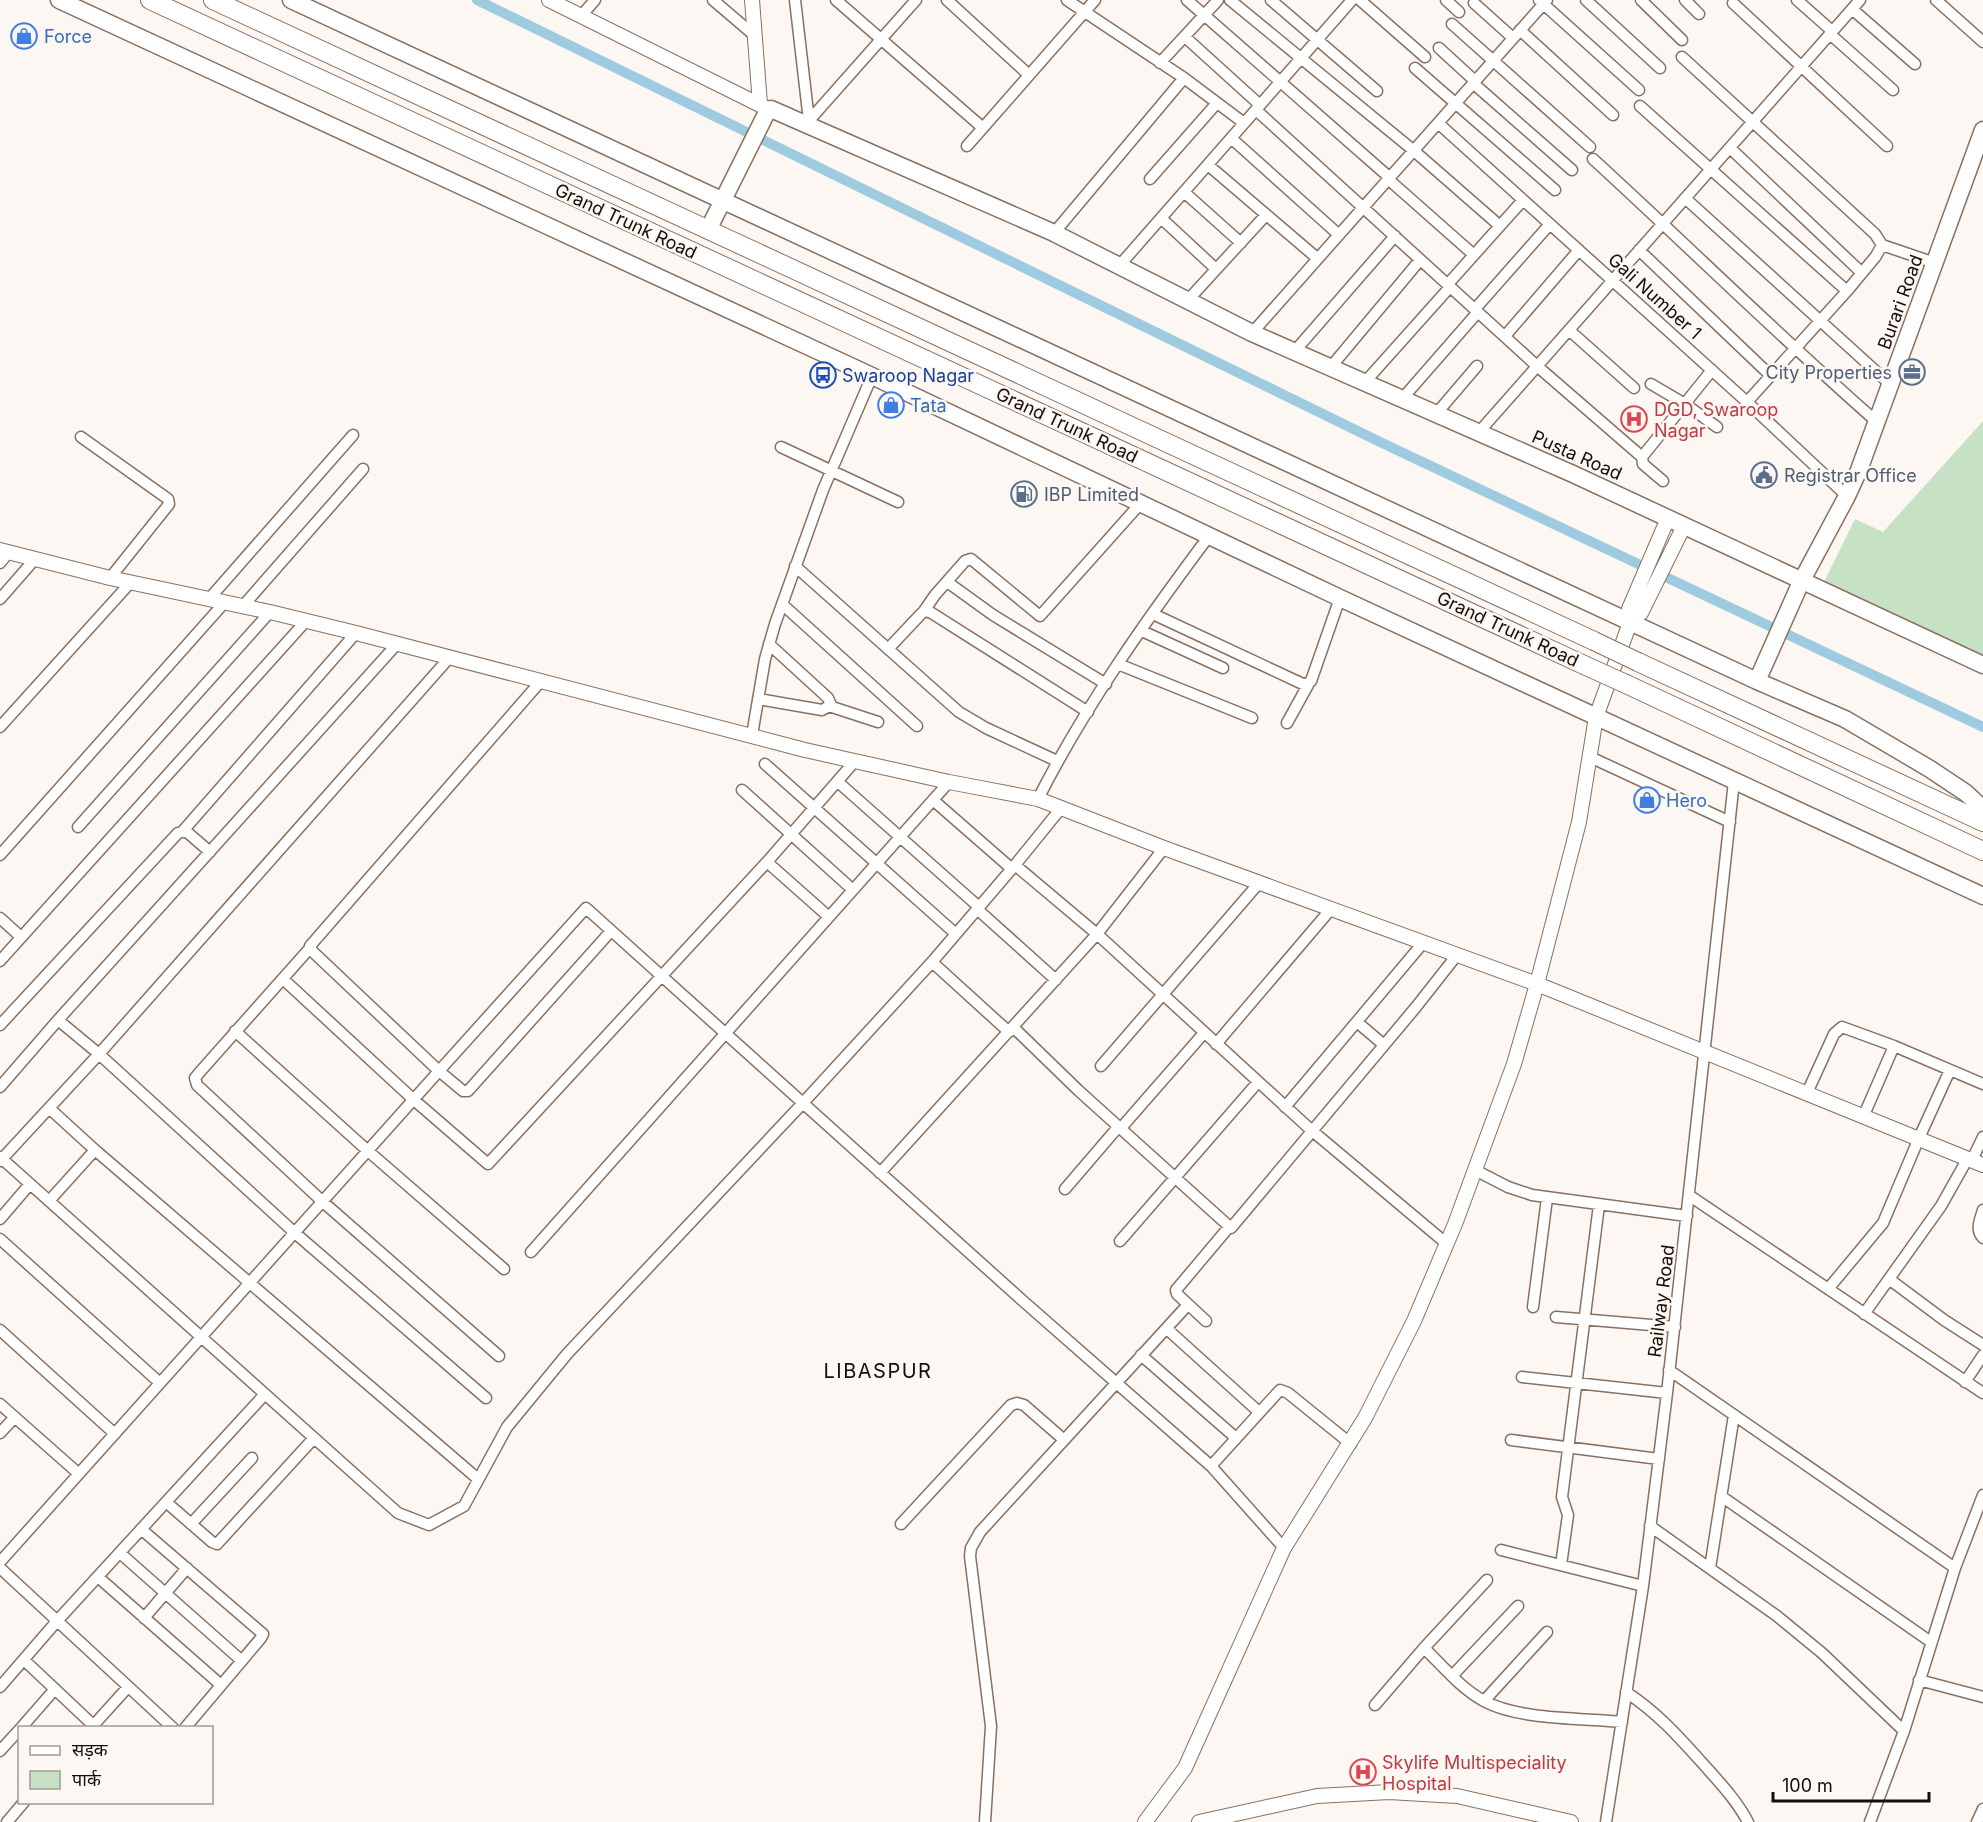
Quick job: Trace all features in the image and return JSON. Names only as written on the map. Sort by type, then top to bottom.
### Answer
[{"type":"highway","name":"Grand Trunk Road","points":[[150,0],[1983,851]]},
{"type":"highway","name":"Grand Trunk Road","points":[[213,0],[1983,822]]},
{"type":"main road","points":[[60,0],[872,376],[1340,598],[1983,896]]},
{"type":"main road","points":[[291,0],[1631,619],[1757,681],[1845,719],[1930,769],[1966,793],[1983,809]]},
{"type":"main road","points":[[708,230],[733,181],[763,112]]},
{"type":"main road","name":"Pusta Road","points":[[763,112],[807,123],[1054,233],[1252,333],[1668,518],[1799,589],[1983,666]]},
{"type":"main road","name":"Burari Road","points":[[1757,681],[1799,589],[1847,496],[1891,385],[1983,131]]},
{"type":"street","points":[[549,0],[763,112]]},
{"type":"street","points":[[581,16],[595,0]]},
{"type":"street","points":[[713,0],[754,35]]},
{"type":"street","points":[[752,0],[763,112]]},
{"type":"street","points":[[795,0],[807,123]]},
{"type":"street","points":[[836,0],[982,128]]},
{"type":"street","points":[[807,123],[916,0]]},
{"type":"street","points":[[946,0],[1029,75]]},
{"type":"street","points":[[1067,0],[1184,78],[1244,123]]},
{"type":"street","points":[[967,146],[1095,0]]},
{"type":"street","points":[[1187,0],[1474,255]]},
{"type":"street","points":[[1161,63],[1218,0]]},
{"type":"street","points":[[1230,0],[1413,150],[1500,226]]},
{"type":"street","points":[[1271,0],[1377,91]]},
{"type":"street","points":[[1119,266],[1353,0]]},
{"type":"street","points":[[1360,0],[1425,57]]},
{"type":"street","points":[[1446,0],[1459,12]]},
{"type":"street","points":[[1586,0],[1660,68]]},
{"type":"street","points":[[1641,0],[1683,40]]},
{"type":"street","points":[[1685,0],[1699,14]]},
{"type":"street","points":[[1797,0],[1893,90]]},
{"type":"street","points":[[1479,432],[1860,0]]},
{"type":"street","points":[[1936,0],[1983,42]]},
{"type":"street","points":[[1252,333],[1517,34],[1543,1],[1639,90]]},
{"type":"street","points":[[1474,3],[1517,34],[1613,115]]},
{"type":"street","points":[[1732,3],[1887,146]]},
{"type":"street","points":[[1852,9],[1915,64]]},
{"type":"street","points":[[1452,24],[1590,147]]},
{"type":"street","points":[[1185,36],[1363,207],[1537,366],[1642,457],[1643,464],[1663,481]]},
{"type":"street","points":[[1439,48],[1572,170]]},
{"type":"street","points":[[1682,57],[1875,234],[1882,244],[1935,263]]},
{"type":"street","points":[[1415,68],[1554,189]]},
{"type":"street","points":[[1054,233],[1184,78]]},
{"type":"street","points":[[1150,180],[1217,103]]},
{"type":"street","points":[[1640,106],[1846,291]]},
{"type":"street","name":"Gali Number 1","points":[[1438,123],[1712,370],[1847,496]]},
{"type":"street","points":[[1231,138],[1338,234]]},
{"type":"street","points":[[1730,148],[1862,273]]},
{"type":"street","points":[[1593,159],[1795,350],[1877,422]]},
{"type":"street","points":[[1208,165],[1317,258]]},
{"type":"street","points":[[1184,192],[1241,243]]},
{"type":"street","points":[[1685,198],[1891,385]]},
{"type":"street","points":[[1365,382],[1523,200]]},
{"type":"street","points":[[1188,300],[1266,215]]},
{"type":"street","points":[[1161,218],[1216,269]]},
{"type":"street","points":[[1402,399],[1550,224]]},
{"type":"street","points":[[1294,352],[1395,236]]},
{"type":"street","points":[[1747,402],[1862,273],[1876,256],[1882,244]]},
{"type":"street","points":[[1505,336],[1579,250]]},
{"type":"street","points":[[1639,250],[1771,376]]},
{"type":"street","points":[[1329,368],[1420,260]]},
{"type":"street","points":[[1569,330],[1634,388]]},
{"type":"street","points":[[1436,414],[1477,366]]},
{"type":"street","points":[[1642,457],[1712,370]]},
{"type":"street","points":[[752,735],[769,644],[782,604],[831,470],[872,376]]},
{"type":"street","points":[[1651,384],[1685,404],[1717,428]]},
{"type":"street","points":[[209,599],[353,435]]},
{"type":"street","points":[[81,437],[168,499],[169,504],[110,578]]},
{"type":"street","points":[[782,447],[898,502]]},
{"type":"street","points":[[243,606],[363,469]]},
{"type":"street","points":[[888,649],[924,611],[965,561],[971,559],[1040,616],[1140,504]]},
{"type":"street","points":[[1145,1822],[1185,1767],[1284,1548],[1351,1444],[1414,1321],[1447,1245],[1514,1064],[1579,822],[1596,717],[1631,619],[1629,609],[1668,518]]},
{"type":"street","points":[[1631,619],[1641,614],[1684,526]]},
{"type":"street","points":[[1038,799],[1057,761],[1118,664],[1209,536]]},
{"type":"street","points":[[3,555],[35,559],[110,578],[270,612],[855,761],[1038,799],[1164,848],[1537,984],[1974,1161]]},
{"type":"street","points":[[0,599],[35,559]]},
{"type":"street","points":[[795,566],[959,712],[986,728],[1057,761]]},
{"type":"street","points":[[0,727],[132,582]]},
{"type":"street","points":[[946,584],[950,584],[993,615],[1106,684]]},
{"type":"street","points":[[1287,723],[1311,681],[1340,598]]},
{"type":"street","points":[[0,855],[225,602]]},
{"type":"street","points":[[782,604],[916,726]]},
{"type":"street","points":[[924,611],[935,614],[1088,712]]},
{"type":"street","points":[[78,827],[270,612]]},
{"type":"street","points":[[1153,614],[1302,685],[1308,685]]},
{"type":"street","points":[[0,961],[306,621]]},
{"type":"street","points":[[1142,631],[1223,668]]},
{"type":"street","points":[[0,1025],[182,831],[356,633]]},
{"type":"street","points":[[0,1088],[58,1020],[397,644]]},
{"type":"street","points":[[769,644],[828,698],[831,702],[830,706]]},
{"type":"street","points":[[450,657],[99,1054],[1,1159],[398,1513],[426,1525],[464,1506],[507,1427],[567,1354],[932,962],[1062,807]]},
{"type":"street","points":[[1118,664],[1252,718]]},
{"type":"street","points":[[499,1356],[323,1202],[197,1085],[195,1078],[541,681]]},
{"type":"street","points":[[758,699],[822,710],[830,706],[878,722]]},
{"type":"street","points":[[1590,757],[1730,822]]},
{"type":"street","points":[[283,979],[414,1100],[488,1164],[791,836],[855,761]]},
{"type":"street","points":[[765,764],[956,934]]},
{"type":"street","name":"Railway Road","points":[[1606,1822],[1643,1586],[1667,1394],[1734,781]]},
{"type":"street","points":[[838,782],[1056,980]]},
{"type":"street","points":[[531,1252],[950,782]]},
{"type":"street","points":[[742,790],[853,890]]},
{"type":"street","points":[[1966,793],[1983,801]]},
{"type":"street","points":[[933,800],[1097,934],[1285,1107],[1447,1245]]},
{"type":"street","points":[[182,831],[187,832],[210,852]]},
{"type":"street","points":[[880,1173],[1097,934],[1164,848]]},
{"type":"street","points":[[767,862],[829,917]]},
{"type":"street","points":[[1101,1066],[1259,883]]},
{"type":"street","points":[[0,1562],[586,908],[802,1104],[1211,1466],[1284,1548]]},
{"type":"street","points":[[1216,1044],[1331,909]]},
{"type":"street","points":[[0,918],[21,937]]},
{"type":"street","points":[[310,948],[464,1092],[468,1091],[611,931]]},
{"type":"street","points":[[1285,1107],[1423,943]]},
{"type":"street","points":[[1206,1321],[1177,1294],[1176,1290],[1313,1131],[1457,955]]},
{"type":"street","points":[[932,962],[1011,1029],[1229,1227]]},
{"type":"street","points":[[58,1020],[99,1054],[295,1233],[486,1398]]},
{"type":"street","points":[[1357,1022],[1384,1045]]},
{"type":"street","points":[[1807,1093],[1837,1029],[1842,1027],[1894,1046],[1983,1084]]},
{"type":"street","points":[[235,1031],[504,1269]]},
{"type":"street","points":[[1065,1189],[1204,1033]]},
{"type":"street","points":[[1864,1115],[1894,1046]]},
{"type":"street","points":[[1828,1289],[1883,1223],[1950,1070]]},
{"type":"street","points":[[1120,1241],[1258,1082]]},
{"type":"street","points":[[49,1108],[94,1150],[478,1479]]},
{"type":"street","points":[[1864,1314],[1974,1161],[1983,1137]]},
{"type":"street","points":[[49,1201],[94,1150]]},
{"type":"street","points":[[1475,1170],[1508,1187],[1532,1195],[1688,1216]]},
{"type":"street","points":[[0,1219],[30,1184]]},
{"type":"street","points":[[1690,1196],[1983,1393]]},
{"type":"street","points":[[1533,1307],[1547,1198]]},
{"type":"street","points":[[1561,1565],[1568,1515],[1562,1497],[1599,1205]]},
{"type":"street","points":[[1983,1210],[1978,1233],[1983,1238]]},
{"type":"street","points":[[0,1239],[160,1383]]},
{"type":"street","points":[[1889,1279],[1944,1320],[1983,1345]]},
{"type":"street","points":[[985,1822],[991,1726],[970,1556],[971,1548],[980,1532],[1114,1382],[1184,1309]]},
{"type":"street","points":[[1556,1317],[1675,1327]]},
{"type":"street","points":[[1167,1329],[1259,1412]]},
{"type":"street","points":[[0,1330],[115,1434]]},
{"type":"street","points":[[1141,1355],[1236,1438]]},
{"type":"street","points":[[1965,1382],[1983,1355]]},
{"type":"street","points":[[1669,1370],[1955,1568]]},
{"type":"street","points":[[1522,1377],[1667,1394]]},
{"type":"street","points":[[1211,1466],[1276,1393],[1284,1390],[1351,1444]]},
{"type":"street","points":[[0,1687],[57,1621],[265,1394]]},
{"type":"street","points":[[902,1524],[1011,1405],[1017,1403],[1024,1405],[1063,1439]]},
{"type":"street","points":[[0,1404],[79,1474]]},
{"type":"street","points":[[1710,1568],[1734,1415]]},
{"type":"street","points":[[0,1433],[15,1417]]},
{"type":"street","points":[[166,1502],[217,1544],[314,1438]]},
{"type":"street","points":[[1511,1440],[1659,1459]]},
{"type":"street","points":[[191,1524],[252,1458]]},
{"type":"street","points":[[1720,1496],[1931,1642]]},
{"type":"street","points":[[1870,1822],[1904,1731],[1955,1568],[1983,1496]]},
{"type":"street","points":[[1650,1526],[1777,1616],[1822,1653],[1904,1731]]},
{"type":"street","points":[[141,1529],[263,1634],[187,1726]]},
{"type":"street","points":[[1501,1550],[1643,1586]]},
{"type":"street","points":[[120,1553],[242,1661]]},
{"type":"street","points":[[0,1568],[172,1726]]},
{"type":"street","points":[[144,1618],[187,1568]]},
{"type":"street","points":[[98,1577],[221,1685]]},
{"type":"street","points":[[1375,1705],[1487,1580]]},
{"type":"street","points":[[1452,1676],[1518,1606]]},
{"type":"street","points":[[1485,1701],[1546,1632]]},
{"type":"street","points":[[1424,1648],[1452,1676],[1485,1701],[1509,1711],[1622,1722]]},
{"type":"street","points":[[24,1660],[92,1726],[128,1687]]},
{"type":"street","points":[[1919,1680],[1983,1697]]},
{"type":"street","points":[[22,1726],[55,1689]]},
{"type":"street","points":[[1626,1692],[1671,1728],[1733,1798],[1748,1822]]},
{"type":"street","points":[[0,1751],[18,1730]]},
{"type":"street","points":[[1208,1821],[1317,1796],[1389,1792],[1457,1796],[1571,1822]]},
{"type":"street","points":[[7,1822],[23,1804]]},
{"type":"street","points":[[1977,1822],[1983,1809]]},
{"type":"green space","points":[[1983,421],[1983,655],[1822,586],[1855,519],[1883,532]]},
{"type":"waterway","points":[[477,0],[1378,441],[1983,727]]},
{"type":"place","name":"Force","points":[[24,36]]},
{"type":"place","name":"City Properties","points":[[1912,372]]},
{"type":"place","name":"Swaroop Nagar","points":[[823,375]]},
{"type":"place","name":"Tata","points":[[891,405]]},
{"type":"place","name":"DGD, Swaroop Nagar","points":[[1634,419]]},
{"type":"place","name":"Registrar Office","points":[[1764,475]]},
{"type":"place","name":"IBP Limited","points":[[1024,494]]},
{"type":"place","name":"Hero","points":[[1647,800]]},
{"type":"place","name":"Skylife Multispeciality Hospital","points":[[1363,1772]]},
{"type":"district","name":"LIBASPUR","points":[[878,1371]]}]
